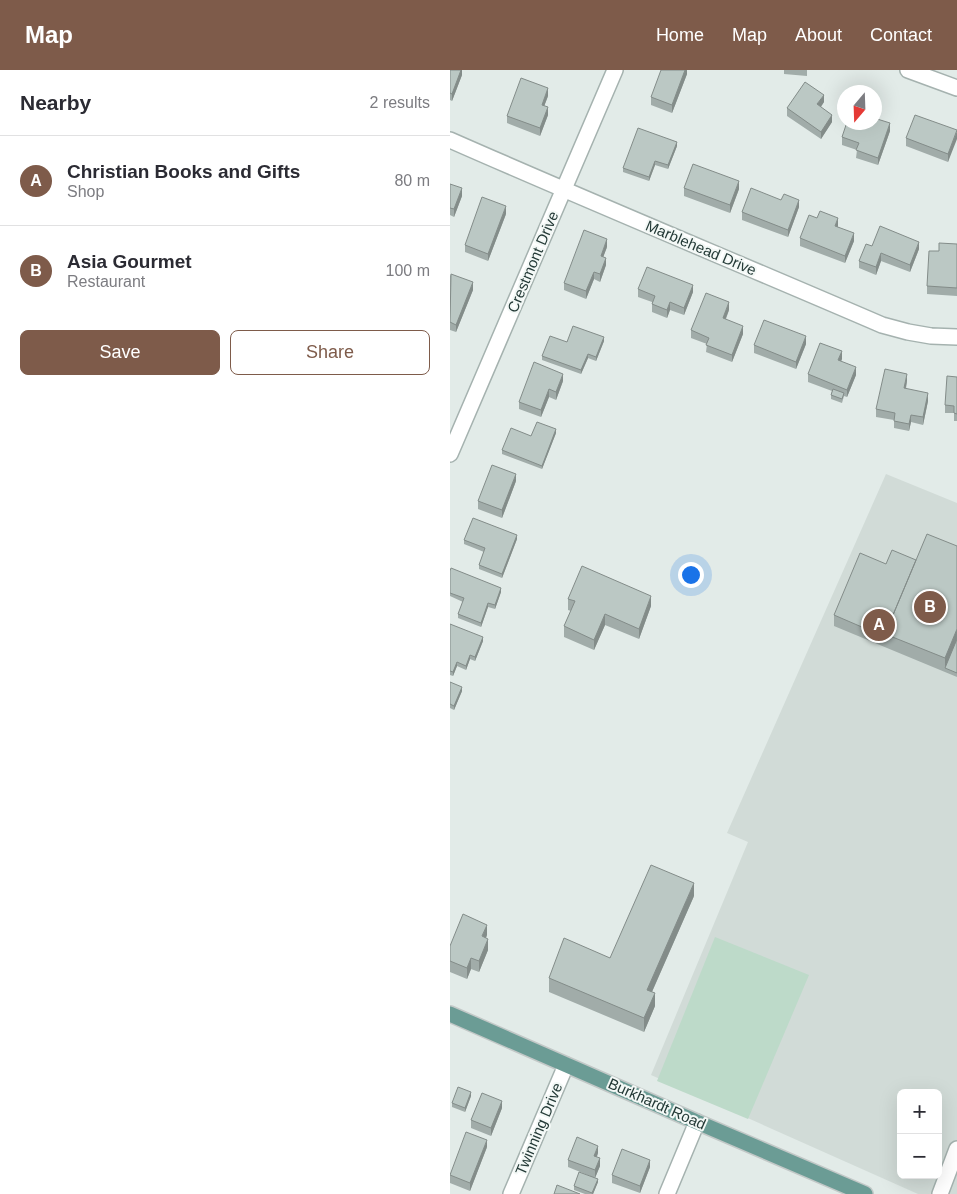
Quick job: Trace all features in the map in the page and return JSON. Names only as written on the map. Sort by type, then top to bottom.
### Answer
[{"type":"main road","name":"Burkhardt Road","points":[[450,1014],[865,1194]]},
{"type":"street","name":"Crestmont Drive","points":[[450,454],[615,70]]},
{"type":"street","points":[[908,70],[957,88]]},
{"type":"street","name":"Marblehead Drive","points":[[450,140],[882,325],[923,335],[957,337]]},
{"type":"street","name":"Twinning Drive","points":[[511,1194],[566,1065]]},
{"type":"street","points":[[667,1194],[696,1122]]},
{"type":"street","points":[[940,1194],[957,1149]]},
{"type":"shaded area","points":[[886,474],[957,503],[957,1194],[918,1194],[651,1075],[748,842],[727,833]]},
{"type":"green space","points":[[715,937],[809,975],[748,1119],[657,1081]]},
{"type":"building","points":[[450,70],[461,70],[452,94],[450,93]]},
{"type":"building","points":[[661,70],[685,70],[672,105],[651,97]]},
{"type":"building","points":[[521,78],[548,88],[542,105],[548,107],[540,128],[507,116]]},
{"type":"building","points":[[805,82],[824,95],[817,104],[832,115],[821,132],[787,108]]},
{"type":"building","points":[[915,115],[957,130],[948,154],[906,138]]},
{"type":"building","points":[[882,120],[890,123],[878,158],[856,150],[859,143],[842,137],[844,130],[882,130]]},
{"type":"building","points":[[638,128],[677,142],[668,165],[655,161],[649,177],[623,168]]},
{"type":"building","points":[[693,164],[739,181],[730,205],[684,188]]},
{"type":"building","points":[[450,184],[462,188],[454,209],[450,208]]},
{"type":"building","points":[[751,188],[781,200],[784,194],[799,200],[788,230],[742,212]]},
{"type":"building","points":[[482,197],[506,206],[488,254],[465,245]]},
{"type":"building","points":[[820,211],[838,218],[835,226],[854,233],[845,256],[800,238],[809,215],[817,218]]},
{"type":"building","points":[[880,226],[919,242],[910,265],[881,253],[876,267],[859,261],[866,244],[872,246]]},
{"type":"building","points":[[584,230],[607,239],[601,256],[606,258],[600,274],[594,272],[586,291],[564,283]]},
{"type":"building","points":[[939,243],[957,244],[957,288],[927,286],[929,251],[939,251]]},
{"type":"building","points":[[647,267],[693,285],[684,308],[670,302],[667,310],[652,304],[655,296],[638,289]]},
{"type":"building","points":[[451,274],[473,282],[456,325],[450,322]]},
{"type":"building","points":[[706,293],[729,302],[723,318],[743,326],[732,355],[706,345],[709,338],[691,330]]},
{"type":"building","points":[[764,320],[806,336],[796,362],[754,345]]},
{"type":"building","points":[[573,326],[604,337],[596,357],[588,354],[581,370],[542,356],[550,336],[567,342]]},
{"type":"building","points":[[820,343],[842,351],[838,360],[856,367],[847,390],[808,374]]},
{"type":"building","points":[[534,362],[563,374],[556,392],[549,389],[541,410],[519,402]]},
{"type":"building","points":[[885,369],[907,374],[904,388],[928,393],[923,417],[911,415],[909,424],[894,421],[895,413],[876,409]]},
{"type":"building","points":[[947,376],[957,377],[957,414],[954,413],[954,406],[945,405]]},
{"type":"building","points":[[833,389],[844,393],[842,399],[831,395]]},
{"type":"building","points":[[537,422],[556,429],[542,466],[502,450],[511,428],[531,436]]},
{"type":"building","points":[[492,465],[516,474],[502,510],[478,501]]},
{"type":"building","points":[[473,518],[517,535],[502,574],[479,565],[485,548],[464,540]]},
{"type":"building","points":[[927,534],[957,546],[957,629],[945,658],[885,634]]},
{"type":"building","points":[[892,550],[916,560],[885,637],[834,615],[860,553],[886,564]]},
{"type":"building","points":[[582,566],[651,596],[639,629],[605,614],[594,640],[564,626],[575,601],[568,599]]},
{"type":"building","points":[[451,568],[501,588],[495,605],[488,603],[481,623],[458,614],[464,598],[450,593]]},
{"type":"building","points":[[450,624],[483,637],[475,657],[470,655],[466,666],[457,662],[453,672],[450,671]]},
{"type":"building","points":[[957,639],[957,673],[945,668]]},
{"type":"building","points":[[450,682],[462,687],[454,706],[450,704]]},
{"type":"building","points":[[651,865],[694,883],[647,990],[655,993],[644,1018],[549,978],[564,938],[610,958]]},
{"type":"building","points":[[463,914],[487,925],[482,936],[488,939],[479,961],[471,958],[467,968],[450,961],[450,946]]},
{"type":"building","points":[[458,1087],[471,1092],[465,1108],[452,1103]]},
{"type":"building","points":[[482,1093],[502,1101],[491,1128],[471,1120]]},
{"type":"building","points":[[466,1132],[487,1140],[470,1183],[450,1175]]},
{"type":"building","points":[[577,1137],[598,1146],[594,1156],[600,1158],[595,1170],[568,1160]]},
{"type":"building","points":[[622,1149],[650,1160],[640,1186],[612,1175]]},
{"type":"building","points":[[579,1172],[598,1179],[592,1193],[574,1186]]},
{"type":"building","points":[[557,1185],[580,1194],[554,1194]]},
{"type":"place","name":"Asia Gourmet","points":[[930,607]]},
{"type":"place","name":"Christian Books and Gifts","points":[[879,625]]}]
